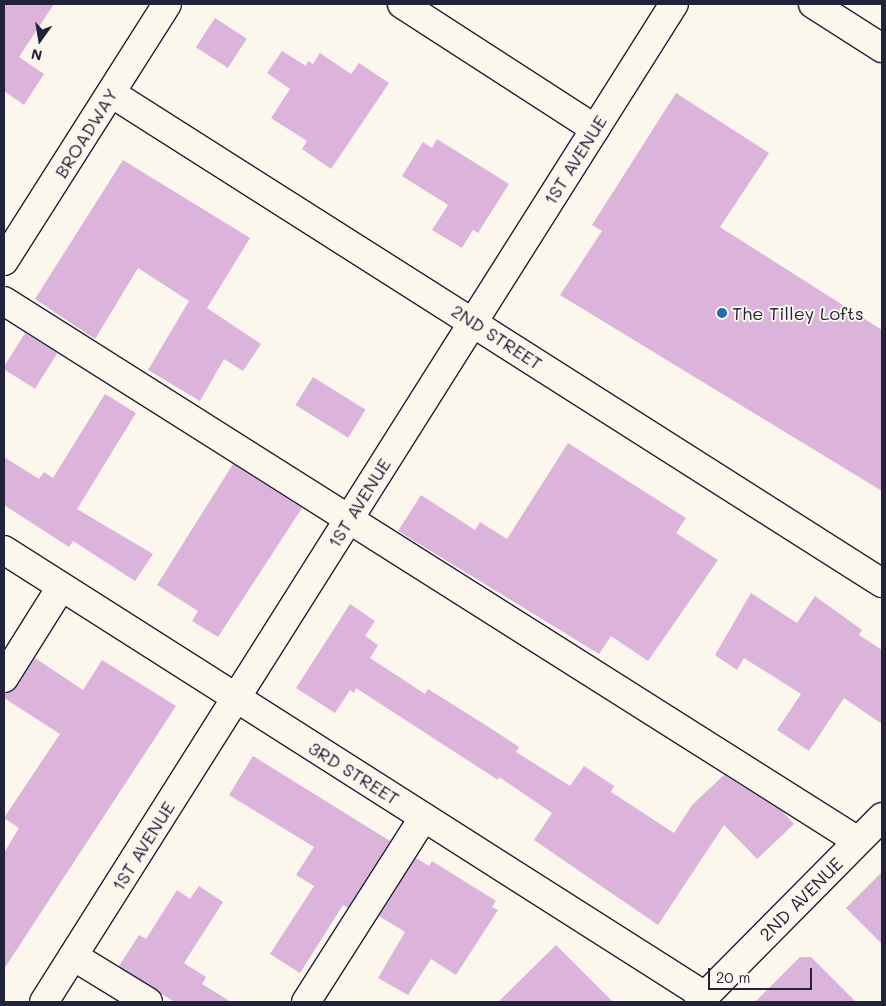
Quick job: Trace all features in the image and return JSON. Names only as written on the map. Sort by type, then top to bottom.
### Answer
[{"type":"street","name":"BROADWAY","points":[[4,261],[167,4]]},
{"type":"street","points":[[402,4],[595,129]]},
{"type":"street","name":"1ST AVENUE","points":[[44,1002],[674,4]]},
{"type":"street","points":[[813,4],[882,48]]},
{"type":"street","name":"2ND STREET","points":[[111,93],[882,583]]},
{"type":"street","points":[[4,301],[858,842]]},
{"type":"street","name":"3RD STREET","points":[[4,550],[424,817],[702,999]]},
{"type":"street","points":[[4,678],[61,587]]},
{"type":"street","points":[[306,1002],[424,817]]},
{"type":"street","name":"2ND AVENUE","points":[[702,999],[882,817]]},
{"type":"street","points":[[73,956],[148,1002]]},
{"type":"building","points":[[4,4],[54,4],[19,57],[44,74],[24,105],[4,91]]},
{"type":"building","points":[[215,18],[247,39],[228,68],[196,47]]},
{"type":"building","points":[[282,51],[306,66],[308,61],[313,64],[320,53],[351,74],[359,63],[389,83],[331,169],[302,149],[307,141],[271,118],[290,89],[267,73]]},
{"type":"building","name":"The Tilley Lofts","points":[[676,93],[769,153],[720,227],[882,330],[882,491],[560,295],[602,231],[592,225]]},
{"type":"building","points":[[437,139],[509,184],[478,233],[473,230],[462,248],[432,230],[448,205],[402,176],[423,142],[432,148]]},
{"type":"building","points":[[123,160],[250,238],[207,308],[261,344],[243,371],[224,359],[200,401],[148,370],[189,301],[138,268],[95,339],[35,299]]},
{"type":"building","points":[[25,333],[57,353],[35,389],[4,369]]},
{"type":"building","points":[[313,377],[366,410],[348,438],[296,405]]},
{"type":"building","points":[[105,394],[136,413],[77,509],[153,554],[135,581],[73,541],[69,547],[4,505],[4,457],[39,479],[44,472],[53,478]]},
{"type":"building","points":[[568,443],[686,518],[676,533],[718,560],[648,661],[611,636],[599,654],[398,531],[421,495],[475,530],[480,522],[507,539]]},
{"type":"building","points":[[233,464],[302,508],[218,637],[192,621],[198,611],[157,585]]},
{"type":"building","points":[[751,593],[797,623],[815,596],[862,630],[859,635],[882,650],[882,724],[844,698],[809,751],[777,730],[801,694],[744,658],[737,670],[715,655]]},
{"type":"building","points":[[350,604],[375,621],[365,636],[378,645],[370,658],[425,694],[428,689],[487,726],[519,747],[516,752],[570,786],[584,766],[614,786],[611,792],[674,833],[692,805],[724,775],[783,812],[794,824],[757,859],[724,825],[658,925],[534,840],[552,813],[499,777],[498,780],[356,688],[354,693],[350,690],[335,713],[296,688]]},
{"type":"building","points":[[35,658],[83,690],[102,660],[176,706],[4,969],[4,853],[19,828],[4,818],[60,734],[4,698],[4,694],[17,686]]},
{"type":"building","points":[[253,756],[390,841],[348,908],[343,905],[300,973],[270,954],[314,886],[296,875],[314,847],[229,795]]},
{"type":"building","points":[[416,858],[429,866],[432,861],[496,901],[492,907],[498,910],[456,975],[431,959],[408,995],[378,978],[405,932],[379,916]]},
{"type":"building","points":[[882,872],[882,944],[846,908]]},
{"type":"building","points":[[199,886],[223,902],[184,963],[206,977],[202,984],[231,1002],[174,1002],[119,966],[139,935],[146,939],[177,890],[190,899]]},
{"type":"building","points":[[556,945],[613,1002],[498,1002]]},
{"type":"building","points":[[800,957],[811,957],[856,1002],[755,1002]]},
{"type":"place","name":"The Tilley Lofts","points":[[722,313]]}]
